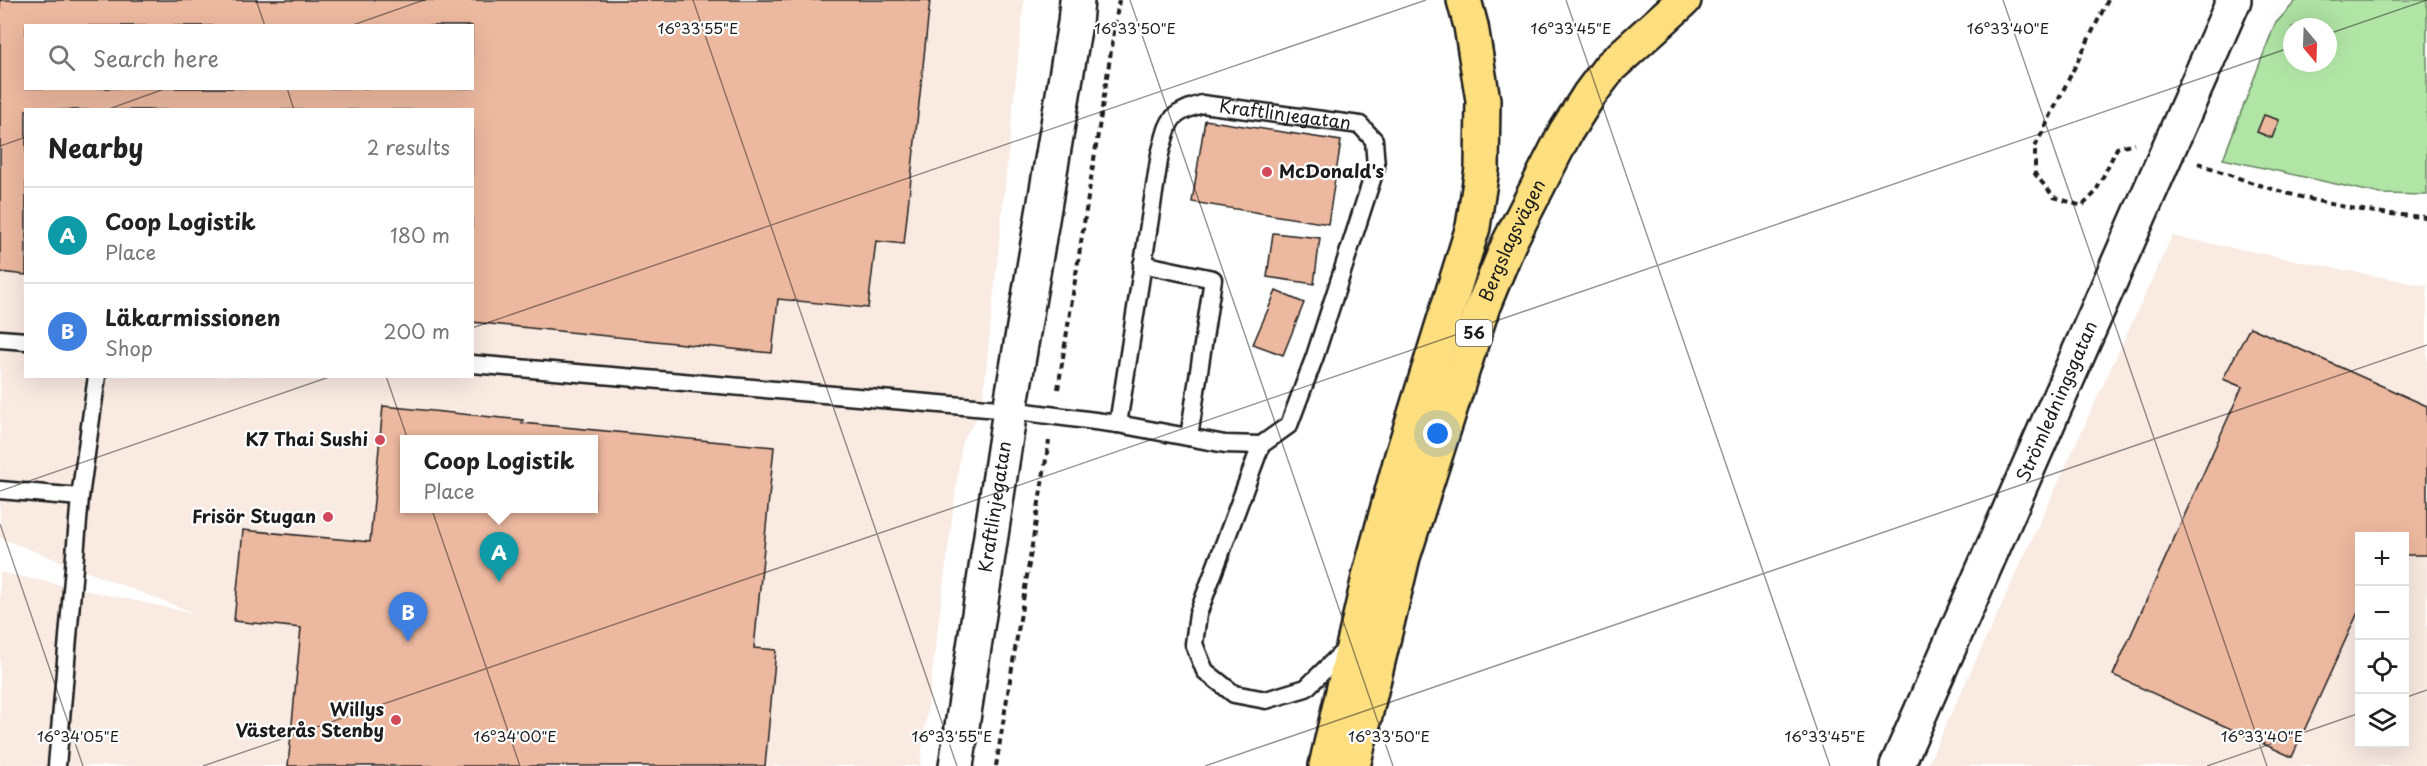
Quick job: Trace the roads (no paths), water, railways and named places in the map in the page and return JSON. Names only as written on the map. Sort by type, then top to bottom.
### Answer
[{"type":"highway","name":"Bergslagsvägen","points":[[1326,766],[1353,642],[1401,459],[1473,227],[1479,192],[1482,100],[1471,26],[1464,0]]},
{"type":"highway","name":"Bergslagsvägen","points":[[1353,766],[1403,557],[1483,306],[1509,243],[1565,133],[1589,95],[1610,67],[1684,0]]},
{"type":"street","name":"Kraftlinjegatan","points":[[956,766],[1010,410],[1077,0]]},
{"type":"street","name":"Strömledningsgatan","points":[[1898,766],[2234,0]]},
{"type":"street","name":"Strömledningsgatan","points":[[2217,37],[2249,0]]},
{"type":"lane","name":"Kraftlinjegatan","points":[[1118,424],[1160,154],[1170,118],[1183,110],[1202,104],[1360,125],[1374,140],[1376,167],[1311,366],[1289,424],[1261,445]]},
{"type":"lane","points":[[1142,264],[1213,279],[1189,437]]},
{"type":"lane","points":[[0,339],[24,341]]},
{"type":"lane","points":[[474,364],[1010,410],[1118,424],[1225,444],[1261,445],[1198,614],[1194,644],[1205,671],[1234,694],[1266,700],[1306,688],[1353,642]]},
{"type":"lane","points":[[57,766],[80,497],[97,378]]},
{"type":"lane","points":[[0,490],[80,497]]},
{"type":"place","name":"McDonald's","points":[[1267,172]]},
{"type":"place","name":"K7 Thai Sushi","points":[[380,440]]},
{"type":"place","name":"Frisör Stugan","points":[[328,517]]},
{"type":"place","name":"Coop Logistik","points":[[499,582]]},
{"type":"place","name":"Läkarmissionen","points":[[408,642]]},
{"type":"place","name":"Willys Västerås Stenby","points":[[396,720]]}]
